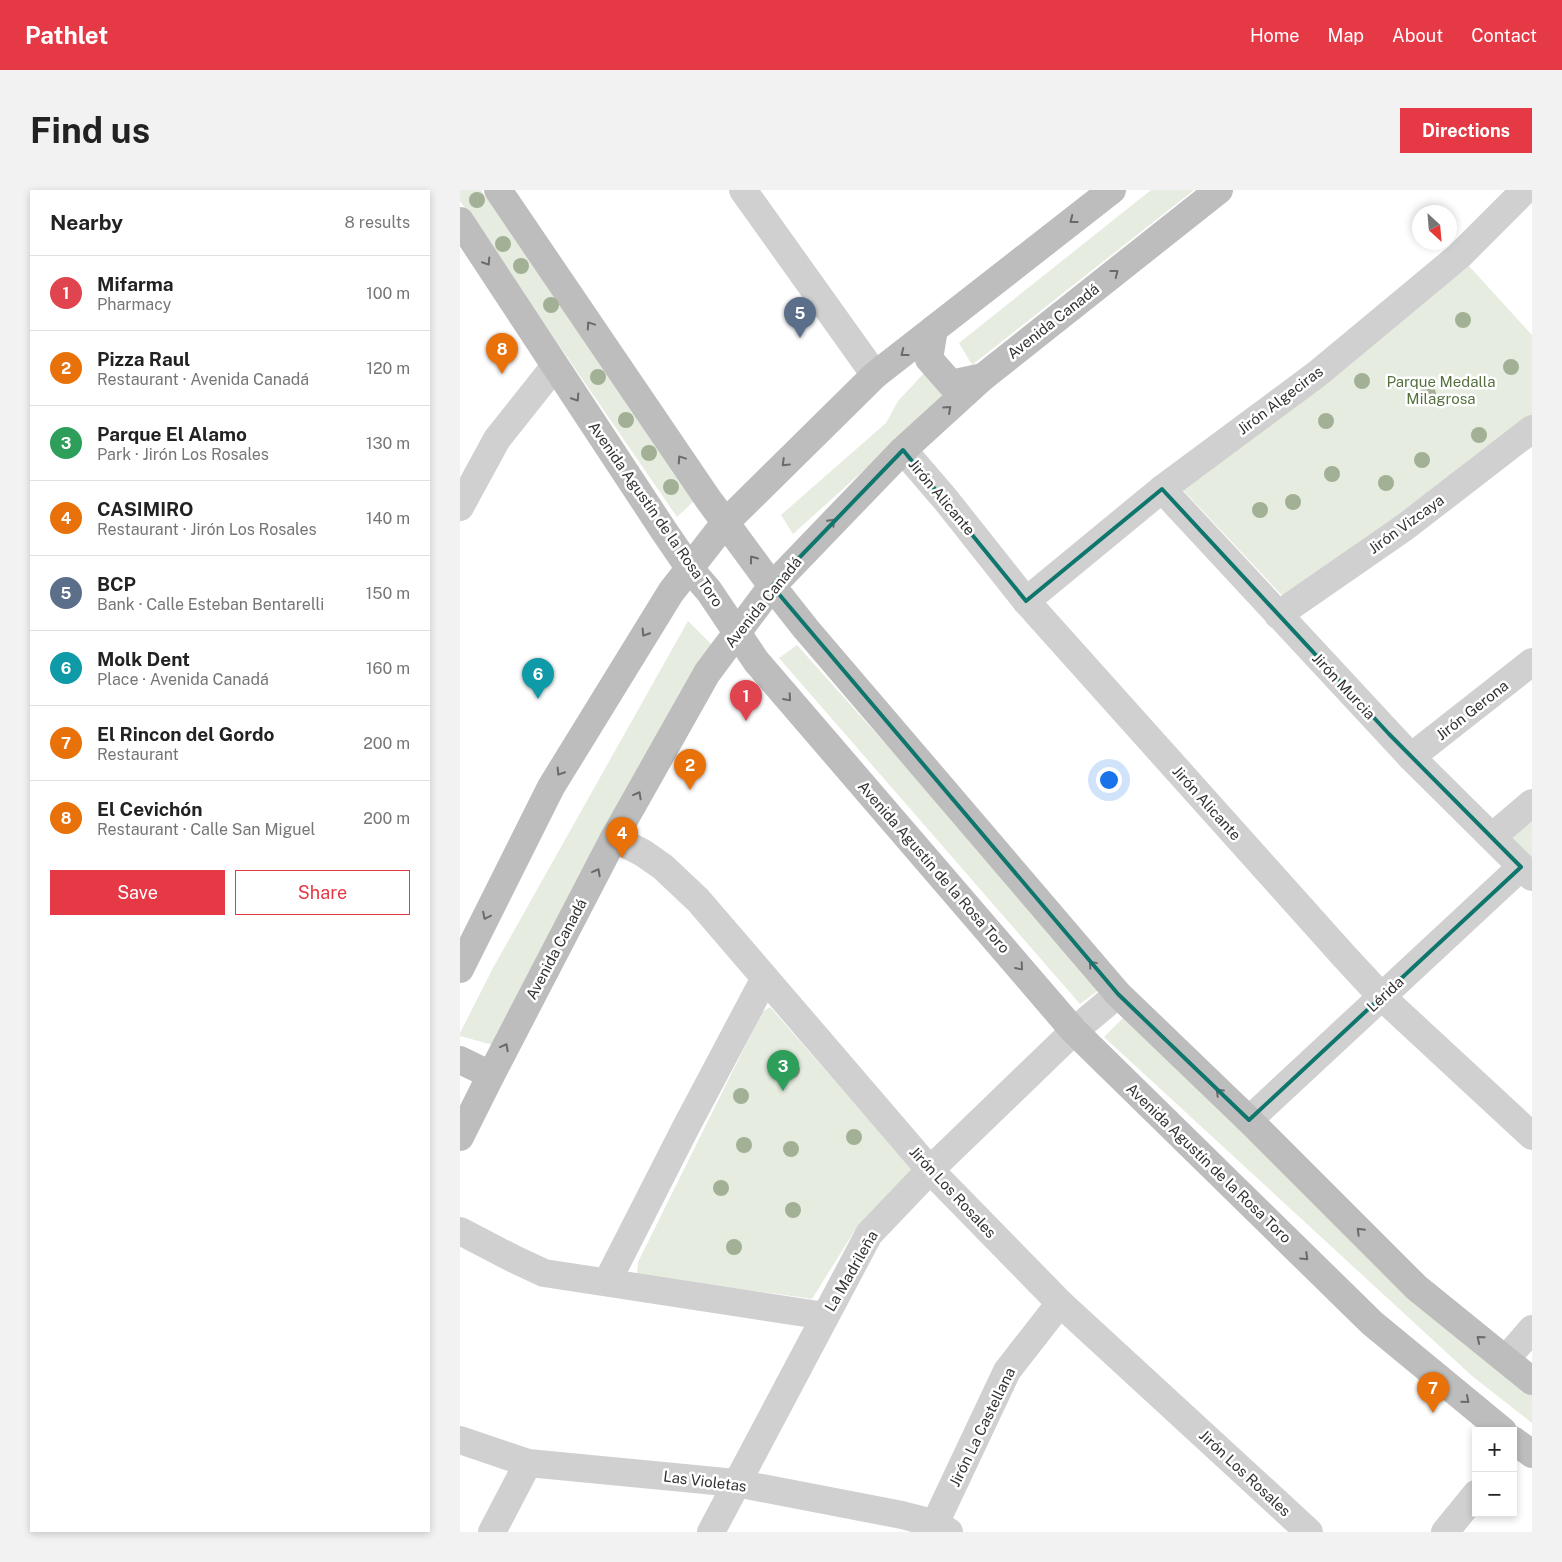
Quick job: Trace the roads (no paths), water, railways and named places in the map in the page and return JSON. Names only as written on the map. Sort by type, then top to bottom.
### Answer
[{"type":"street","points":[[498,190],[725,523],[772,586],[806,629],[1118,994],[1249,1120],[1417,1288],[1532,1380]]},
{"type":"street","points":[[744,190],[875,375]]},
{"type":"street","points":[[460,969],[551,787],[671,592],[725,523],[875,375],[1112,190]]},
{"type":"street","name":"Avenida Canadá","points":[[460,1137],[614,838],[707,673],[772,586],[903,450],[984,377],[1218,190]]},
{"type":"street","name":"Jirón Algeciras","points":[[1026,601],[1162,489],[1324,368],[1459,256],[1525,190]]},
{"type":"street","name":"Avenida Agustín de la Rosa Toro","points":[[460,221],[690,569],[709,591],[756,661],[1074,1030],[1372,1323],[1497,1427]]},
{"type":"street","points":[[934,329],[928,359],[951,384],[984,377]]},
{"type":"street","points":[[460,507],[497,439],[555,366]]},
{"type":"street","name":"Jirón Vizcaya","points":[[1278,615],[1405,527],[1532,430]]},
{"type":"street","name":"Jirón Alicante","points":[[903,450],[946,500],[1026,601],[1382,997],[1532,1136]]},
{"type":"street","name":"Jirón Murcia","points":[[1162,489],[1411,757],[1526,872]]},
{"type":"street","name":"Jirón Gerona","points":[[1411,757],[1532,662]]},
{"type":"street","points":[[1492,837],[1532,803]]},
{"type":"street","name":"Jirón Los Rosales","points":[[614,838],[643,853],[662,867],[698,900],[930,1170],[1060,1303],[1310,1532]]},
{"type":"street","name":"Lérida","points":[[1249,1120],[1382,997],[1526,872]]},
{"type":"street","points":[[607,1282],[765,978]]},
{"type":"street","name":"La Madrileña","points":[[711,1532],[869,1234],[930,1170],[1074,1030],[1118,994]]},
{"type":"street","points":[[460,1060],[491,1075]]},
{"type":"street","points":[[460,1231],[544,1273],[825,1316]]},
{"type":"street","name":"Jirón La Castellana","points":[[939,1529],[1007,1371],[1060,1303]]},
{"type":"street","points":[[1506,1359],[1532,1329]]},
{"type":"street","name":"Las Violetas","points":[[460,1440],[528,1463],[736,1483],[902,1515],[939,1529]]},
{"type":"street","points":[[492,1532],[528,1463]]},
{"type":"street","points":[[1445,1532],[1472,1499]]},
{"type":"place","name":"BCP","points":[[800,338]]},
{"type":"place","name":"El Cevichón","points":[[502,374]]},
{"type":"place","name":"Molk Dent","points":[[538,699]]},
{"type":"place","name":"Mifarma","points":[[746,721]]},
{"type":"place","name":"Pizza Raul","points":[[690,790]]},
{"type":"place","name":"CASIMIRO","points":[[622,858]]},
{"type":"place","name":"Parque El Alamo","points":[[783,1091]]},
{"type":"place","name":"El Rincon del Gordo","points":[[1433,1413]]},
{"type":"park label","name":"Parque Medalla Milagrosa","points":[[1441,390]]}]
